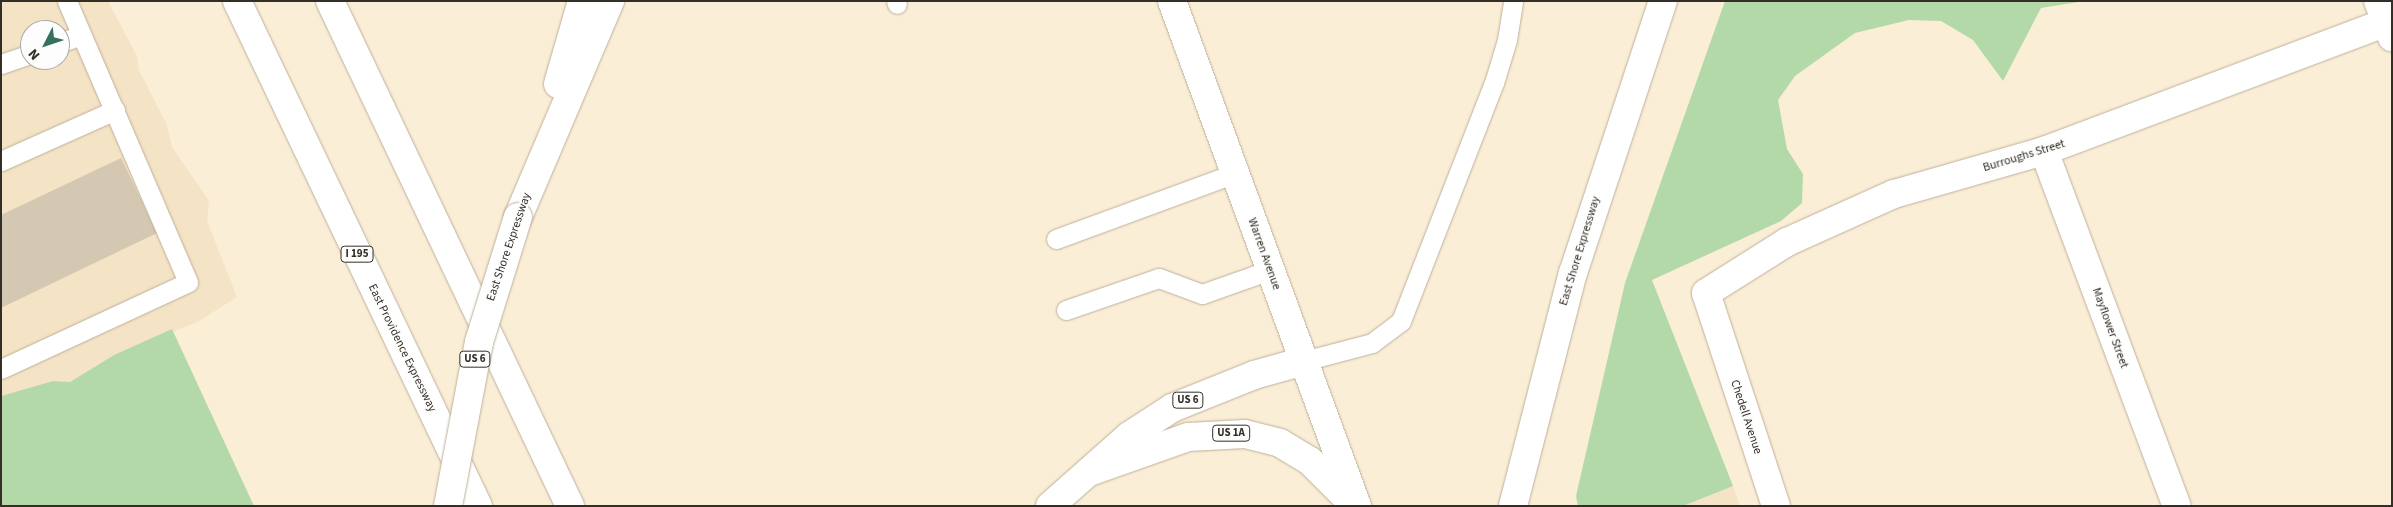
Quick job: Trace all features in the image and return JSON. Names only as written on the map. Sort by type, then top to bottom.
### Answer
[{"type":"main road","name":"East Providence Expressway","points":[[237,1],[478,506]]},
{"type":"main road","points":[[330,1],[570,506]]},
{"type":"main road","name":"US 6","points":[[518,217],[582,1]]},
{"type":"main road","name":"East Shore Expressway","points":[[448,506],[479,342],[518,217],[610,1]]},
{"type":"main road","name":"Warren Avenue","points":[[1172,1],[1356,506]]},
{"type":"main road","name":"East Shore Expressway","points":[[1513,506],[1573,273],[1663,1]]},
{"type":"main road","name":"Burroughs Street","points":[[1717,329],[1706,292],[1787,242],[1894,194],[2044,151],[2387,20]]},
{"type":"main road","name":"Mayflower Street","points":[[2044,151],[2177,506]]},
{"type":"main road","name":"Chedell Avenue","points":[[1717,329],[1776,506]]},
{"type":"main road","name":"US 6","points":[[1089,472],[1129,436],[1172,408],[1254,375],[1304,361]]},
{"type":"main road","name":"US 1A","points":[[1050,506],[1089,472],[1188,437],[1245,434],[1294,451],[1324,472],[1356,506]]},
{"type":"lane","points":[[1,369],[188,282],[67,1]]},
{"type":"lane","points":[[1304,361],[1357,348],[1394,330],[1405,311],[1448,207],[1494,83],[1507,40],[1512,1]]},
{"type":"lane","points":[[70,39],[81,35]]},
{"type":"lane","points":[[1,64],[20,57]]},
{"type":"lane","points":[[1,161],[115,110]]},
{"type":"lane","points":[[1056,239],[1235,173]]},
{"type":"lane","points":[[1066,310],[1159,278],[1202,294],[1270,270]]},
{"type":"shaded area","points":[[1,1],[108,1],[137,56],[139,70],[167,125],[172,147],[209,201],[207,221],[237,297],[197,322],[114,355],[70,382],[53,381],[1,396]]},
{"type":"shaded area","points":[[1733,486],[1740,506],[1683,506]]},
{"type":"green space","points":[[1725,1],[2085,1],[2041,8],[2003,81],[1973,40],[1941,21],[1909,20],[1855,33],[1795,76],[1778,100],[1787,149],[1803,174],[1802,203],[1781,221],[1652,280],[1733,486],[1683,506],[1578,506],[1576,496],[1625,283]]},
{"type":"green space","points":[[172,329],[254,506],[1,506],[1,396],[53,381],[70,382],[114,355]]},
{"type":"building","points":[[121,158],[157,233],[1,308],[1,215]]}]
